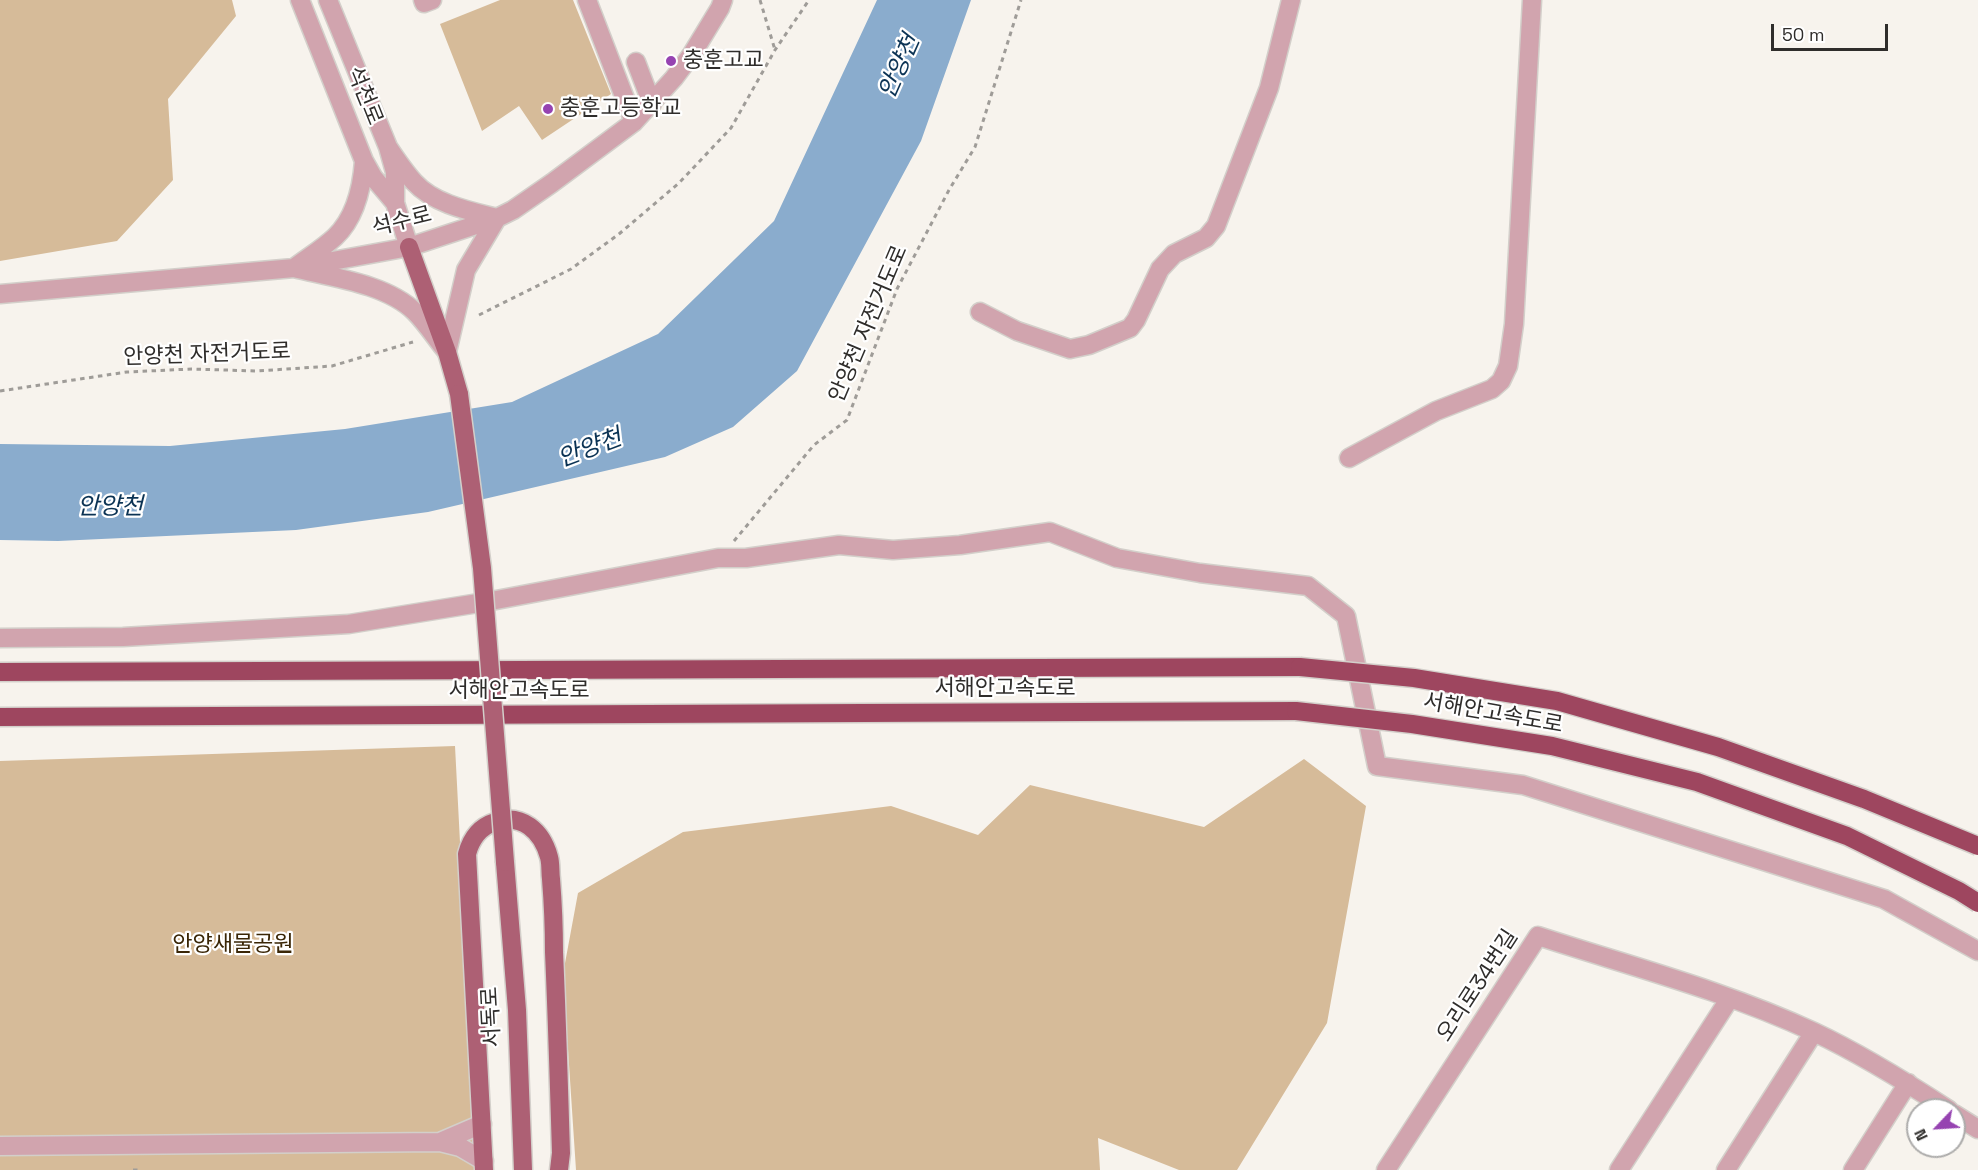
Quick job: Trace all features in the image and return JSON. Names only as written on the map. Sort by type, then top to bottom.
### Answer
[{"type":"highway","name":"서해안고속도로","points":[[0,672],[1300,667],[1414,678],[1557,701],[1718,747],[1864,800],[1978,846]]},
{"type":"highway","name":"서해안고속도로","points":[[0,717],[1296,711],[1412,724],[1552,746],[1697,782],[1847,836],[1959,891],[1978,903]]},
{"type":"main road","name":"석천로","points":[[410,247],[447,352],[459,394]]},
{"type":"main road","name":"서독로","points":[[459,394],[482,568],[517,1010],[523,1170]]},
{"type":"main road","points":[[484,1165],[466,854],[471,840],[484,827],[505,819],[516,819],[529,824],[540,837],[549,856],[561,1153],[559,1170]]},
{"type":"street","name":"석천로","points":[[300,0],[364,161],[373,177],[395,202]]},
{"type":"street","name":"석천로","points":[[328,0],[388,147],[395,172],[395,202],[410,247]]},
{"type":"street","points":[[423,0],[424,3],[432,0]]},
{"type":"street","points":[[587,0],[634,122]]},
{"type":"street","name":"석수로","points":[[0,294],[294,268],[410,247],[497,218],[513,210],[552,183],[634,122],[652,104],[692,54],[723,0]]},
{"type":"street","points":[[980,312],[1017,330],[1070,349],[1089,345],[1130,328],[1160,268],[1174,254],[1206,238],[1216,226],[1269,88],[1291,0]]},
{"type":"street","points":[[1349,458],[1436,411],[1492,389],[1501,381],[1508,366],[1514,324],[1532,0]]},
{"type":"street","points":[[636,62],[652,104]]},
{"type":"street","points":[[388,147],[414,183],[423,190],[461,209],[497,218],[466,270],[447,352]]},
{"type":"street","points":[[294,268],[335,237],[348,220],[363,180],[364,161]]},
{"type":"street","points":[[294,268],[361,285],[389,295],[414,311],[447,352]]},
{"type":"street","points":[[0,638],[123,637],[349,624],[491,601],[718,558],[746,558],[839,545],[893,550],[960,545],[1050,532],[1117,558],[1200,573],[1308,586],[1346,616],[1377,766],[1534,789],[1884,899],[1978,951]]},
{"type":"street","name":"오리로34번길","points":[[1386,1170],[1538,936],[1730,998],[1814,1032],[1908,1083],[1931,1098]]},
{"type":"street","points":[[1619,1170],[1730,998]]},
{"type":"street","points":[[1726,1170],[1814,1032]]},
{"type":"street","points":[[1853,1170],[1908,1083]]},
{"type":"street","points":[[440,1142],[482,1124]]},
{"type":"street","points":[[0,1146],[440,1142],[460,1147],[484,1165]]},
{"type":"path","points":[[760,0],[775,50]]},
{"type":"path","points":[[479,315],[571,269],[619,234],[679,183],[731,128],[775,50],[809,0]]},
{"type":"path","name":"안양천 자전거도로","points":[[718,558],[814,446],[847,420],[897,289],[949,190],[975,147],[1021,0]]},
{"type":"path","name":"안양천 자전거도로","points":[[0,391],[127,372],[192,369],[257,371],[332,366],[413,342]]},
{"type":"path","points":[[133,1170],[140,1170]]},
{"type":"green space","points":[[0,0],[232,0],[236,16],[168,99],[173,180],[117,241],[0,261]]},
{"type":"green space","points":[[500,0],[573,0],[611,94],[542,140],[519,106],[482,131],[440,24]]},
{"type":"green space","name":"안양새물공원","points":[[455,746],[477,1170],[0,1170],[0,761]]},
{"type":"green space","points":[[1304,759],[1366,806],[1327,1023],[1237,1170],[1179,1170],[1098,1138],[1100,1170],[576,1170],[563,974],[578,893],[683,832],[891,806],[978,835],[1030,785],[1204,827]]},
{"type":"water","name":"안양천","points":[[877,0],[971,0],[921,141],[797,371],[733,427],[665,457],[428,512],[296,530],[58,541],[0,540],[0,444],[170,446],[345,429],[512,402],[658,334],[774,221]]},
{"type":"place","name":"충훈고교","points":[[671,61]]},
{"type":"place","name":"충훈고등학교","points":[[548,109]]}]
